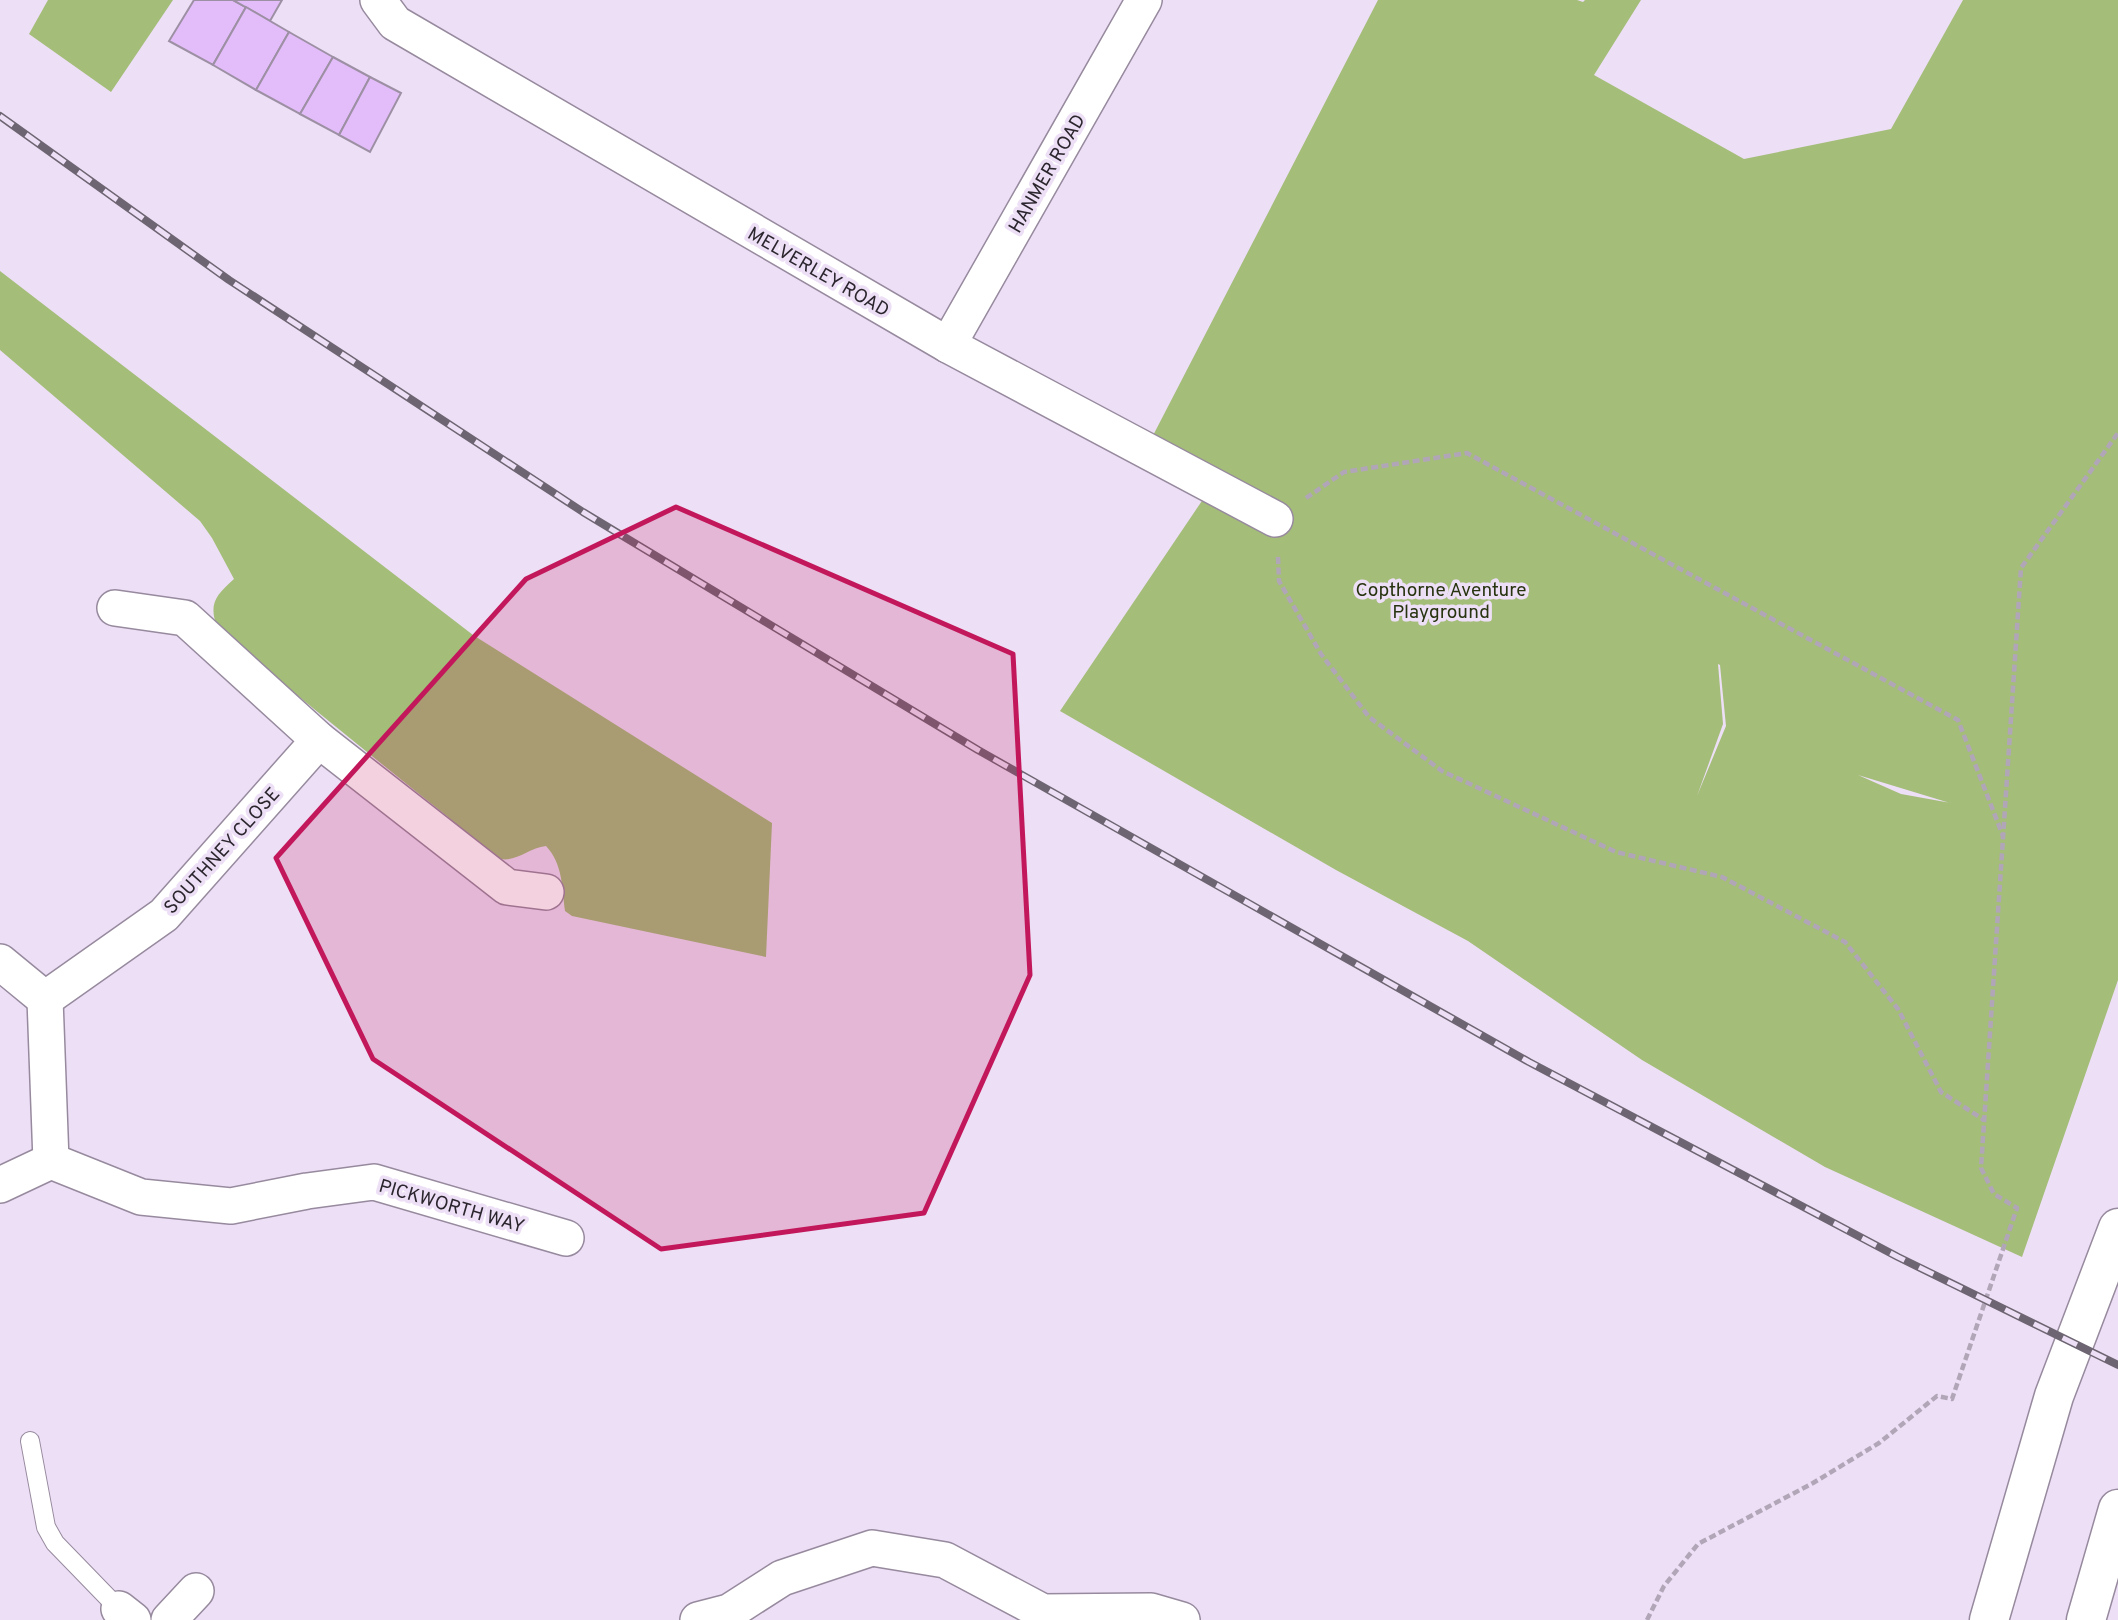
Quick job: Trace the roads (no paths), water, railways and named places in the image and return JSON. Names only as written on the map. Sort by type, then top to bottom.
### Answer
[{"type":"highway","points":[[1989,1620],[2054,1396],[2118,1228]]},
{"type":"highway","points":[[2086,1620],[2118,1510]]},
{"type":"street","name":"MELVERLEY ROAD","points":[[378,0],[395,23],[948,345],[1275,519]]},
{"type":"street","name":"HANMER ROAD","points":[[948,345],[1144,0]]},
{"type":"street","points":[[115,608],[186,618],[319,740],[508,887],[546,892]]},
{"type":"street","name":"SOUTHNEY CLOSE","points":[[45,999],[164,915],[319,740]]},
{"type":"street","points":[[0,962],[45,999],[51,1161],[0,1185]]},
{"type":"street","name":"PICKWORTH WAY","points":[[51,1161],[141,1197],[231,1206],[307,1191],[373,1182],[566,1238]]},
{"type":"street","points":[[698,1620],[729,1612],[782,1578],[872,1548],[945,1560],[1042,1616],[1151,1611],[1182,1620]]},
{"type":"street","points":[[169,1620],[196,1591]]},
{"type":"lane","points":[[30,1441],[46,1527],[55,1543],[126,1614]]},
{"type":"railway","points":[[0,116],[229,280],[583,512],[978,750],[1529,1062],[1898,1257],[2118,1365]]},
{"type":"park label","name":"Copthorne Aventure Playground","points":[[1441,600]]}]
